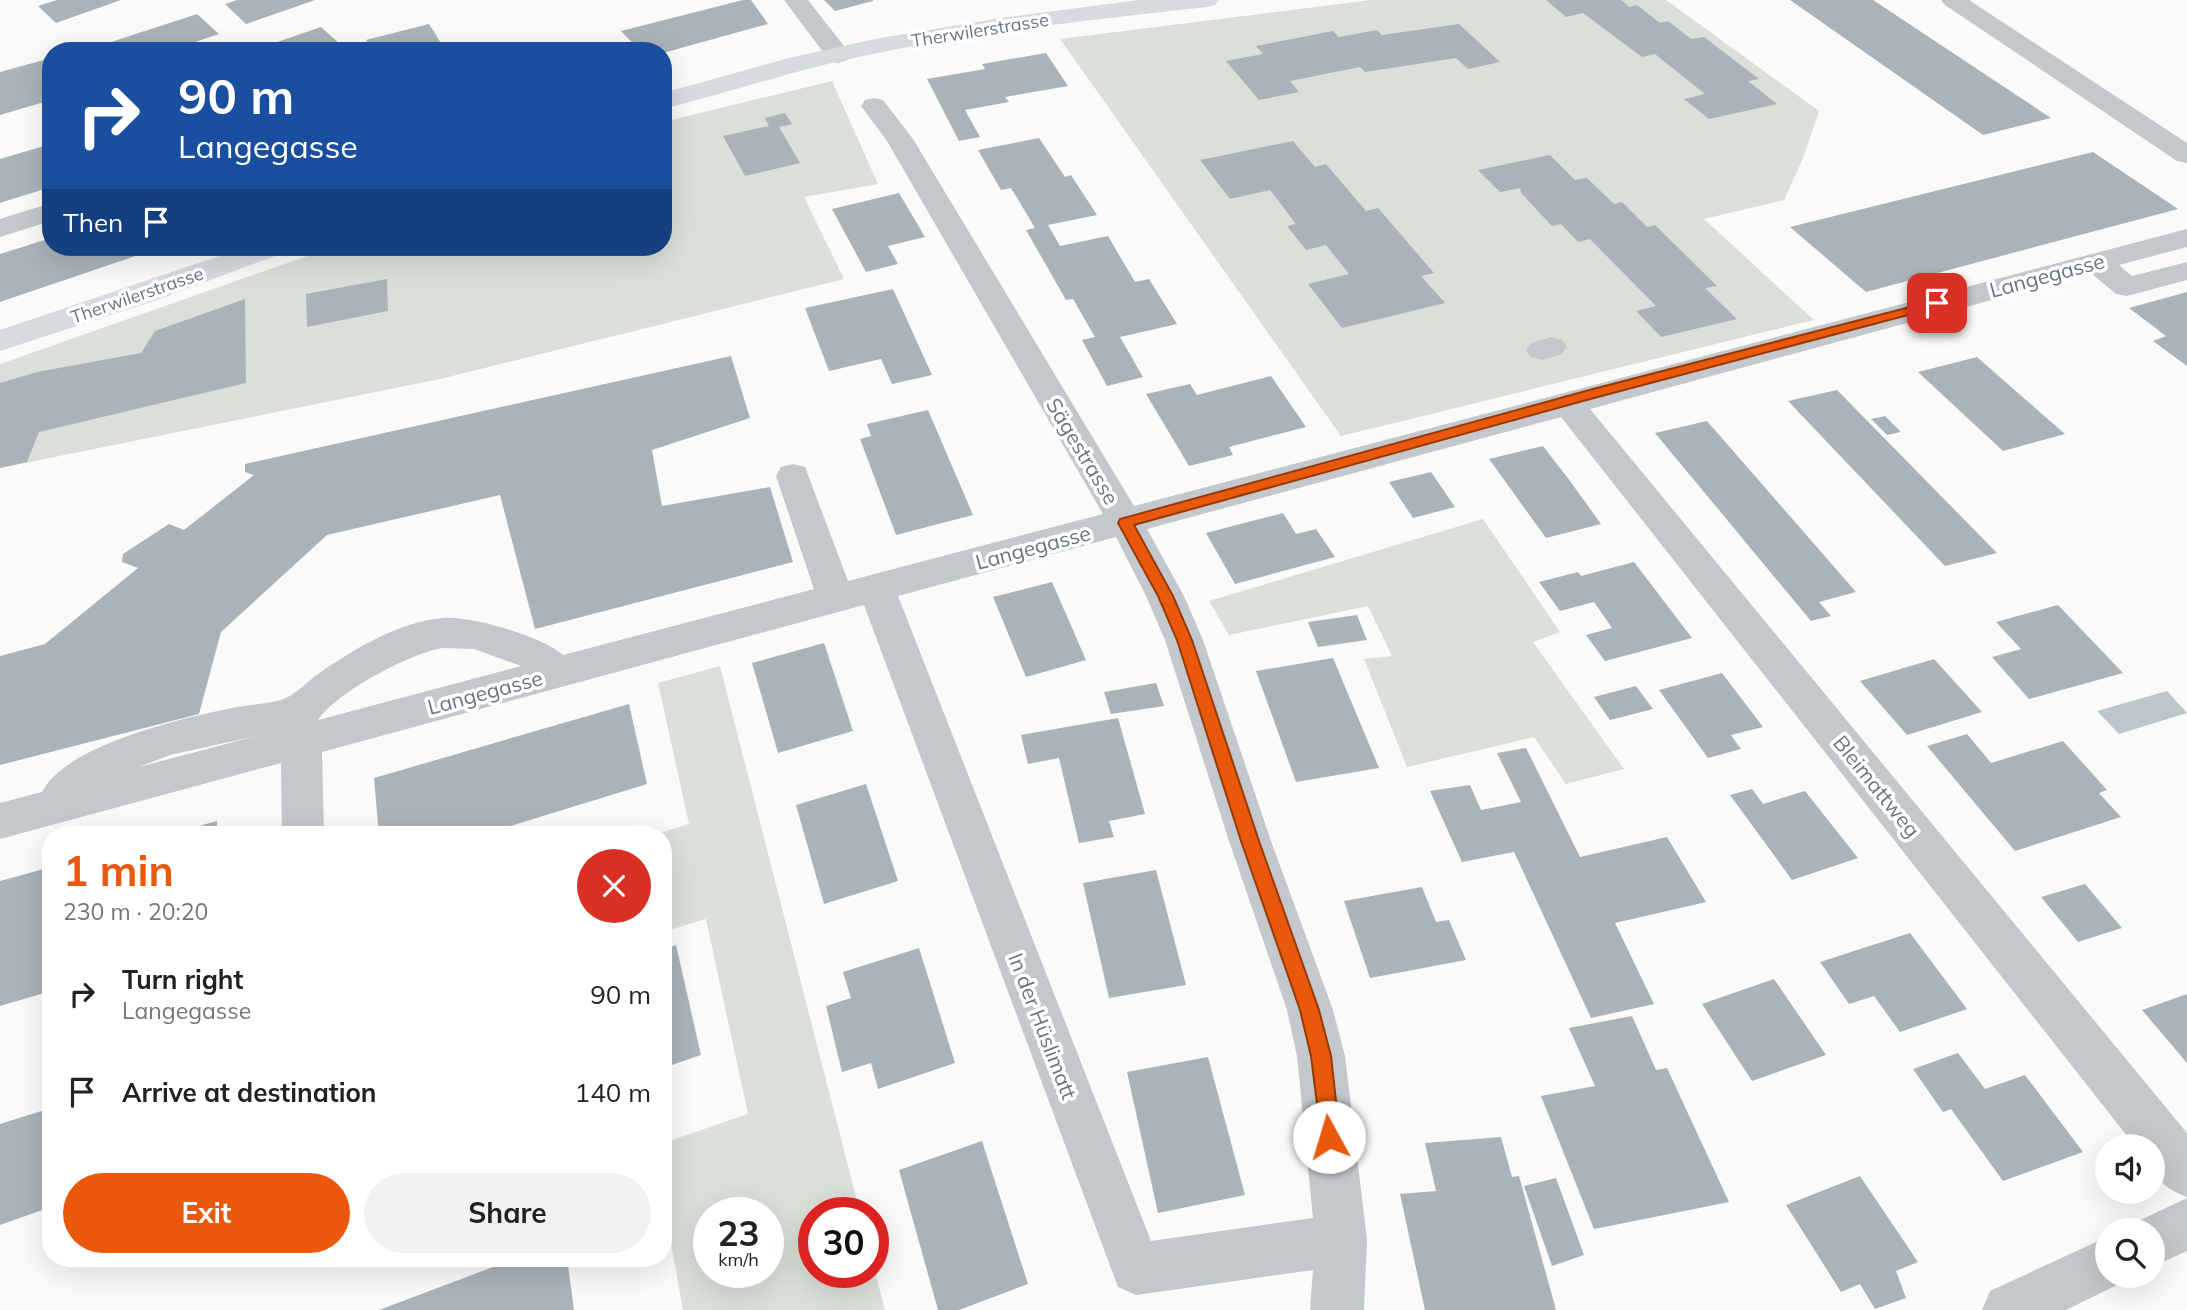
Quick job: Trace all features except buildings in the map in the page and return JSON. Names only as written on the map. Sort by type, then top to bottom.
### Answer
[{"type":"main road","name":"Therwilerstrasse","points":[[672,98],[745,77],[879,45],[1206,0]]},
{"type":"main road","name":"Therwilerstrasse","points":[[0,341],[248,256]]},
{"type":"street","points":[[796,0],[838,55]]},
{"type":"street","points":[[1953,0],[2187,155]]},
{"type":"street","name":"Sägestrasse","points":[[874,106],[899,139],[1126,523],[1165,596],[1184,640],[1250,841],[1310,1010],[1321,1056],[1341,1240],[1337,1310]]},
{"type":"street","points":[[0,228],[42,215]]},
{"type":"street","name":"Langegasse","points":[[0,821],[50,807],[74,781],[124,753],[215,727],[299,726],[555,673],[1126,523],[1566,401],[2187,238]]},
{"type":"street","points":[[2096,262],[2127,287],[2187,271]]},
{"type":"street","name":"Bleimattweg","points":[[1566,401],[2187,1171]]},
{"type":"street","points":[[793,476],[856,594]]},
{"type":"street","name":"In der Hüslimatt","points":[[856,594],[1136,1269],[1341,1240]]},
{"type":"street","points":[[303,826],[299,726],[335,682],[389,650],[423,636],[463,633],[546,661],[555,673]]},
{"type":"street","points":[[2165,1235],[2187,1224]]},
{"type":"street","points":[[2009,1310],[2095,1269]]},
{"type":"shaded area","points":[[1371,0],[1666,0],[1819,111],[1803,158],[1784,200],[1704,219],[1814,320],[1341,436],[1060,39]]},
{"type":"shaded area","points":[[832,81],[878,184],[804,197],[844,279],[440,379],[0,468],[0,364],[307,256],[672,256],[672,120]]},
{"type":"shaded area","points":[[1483,519],[1560,632],[1533,642],[1624,769],[1566,784],[1534,737],[1407,767],[1364,659],[1392,656],[1368,606],[1229,635],[1209,601]]},
{"type":"shaded area","points":[[720,666],[856,1197],[798,1197],[798,1288],[879,1288],[885,1310],[683,1310],[672,1248],[672,1140],[748,1114],[706,919],[672,929],[672,829],[689,824],[658,683]]},
{"type":"shaded area","points":[[2167,691],[2187,713],[2119,734],[2097,711]]},
{"type":"route","points":[[1329,1137],[1321,1056],[1310,1010],[1250,841],[1184,640],[1165,596],[1126,523],[1593,394],[1937,303]]}]
